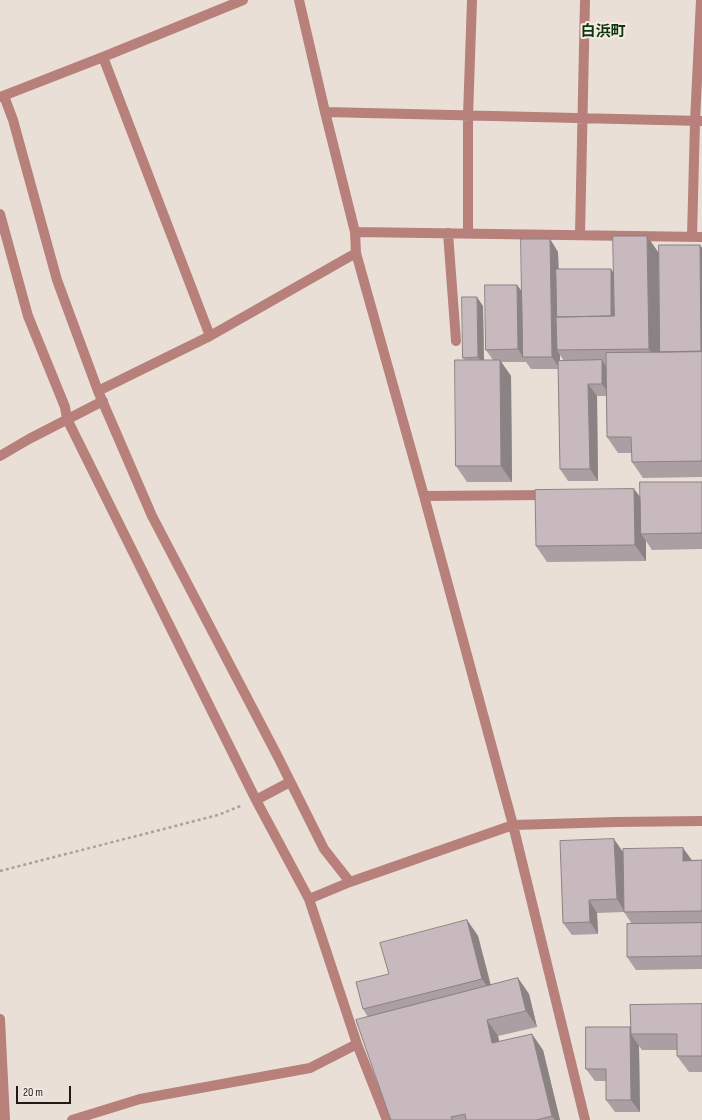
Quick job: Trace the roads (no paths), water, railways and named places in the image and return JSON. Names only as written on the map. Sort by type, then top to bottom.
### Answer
[{"type":"street","points":[[243,0],[220,4],[103,57],[2,96],[14,120],[57,280],[98,391],[152,516],[324,849],[350,882]]},
{"type":"street","points":[[299,0],[355,232],[356,253],[424,496],[513,825],[585,1120]]},
{"type":"street","points":[[468,233],[468,116],[472,0]]},
{"type":"street","points":[[580,235],[585,0]]},
{"type":"street","points":[[355,232],[697,237],[701,0]]},
{"type":"street","points":[[103,57],[210,336]]},
{"type":"street","points":[[325,112],[698,121]]},
{"type":"street","points":[[0,214],[28,316],[66,407],[67,419],[256,800],[309,899],[357,1044],[387,1120]]},
{"type":"street","points":[[448,233],[456,341]]},
{"type":"street","points":[[98,391],[210,336],[356,253]]},
{"type":"street","points":[[0,456],[103,401]]},
{"type":"street","points":[[424,496],[556,495]]},
{"type":"street","points":[[256,800],[290,782]]},
{"type":"street","points":[[309,899],[350,882],[513,825],[702,821]]},
{"type":"street","points":[[0,1019],[5,1120]]},
{"type":"street","points":[[72,1120],[140,1099],[310,1068],[357,1044]]},
{"type":"district","name":"白浜町","points":[[603,32]]}]
